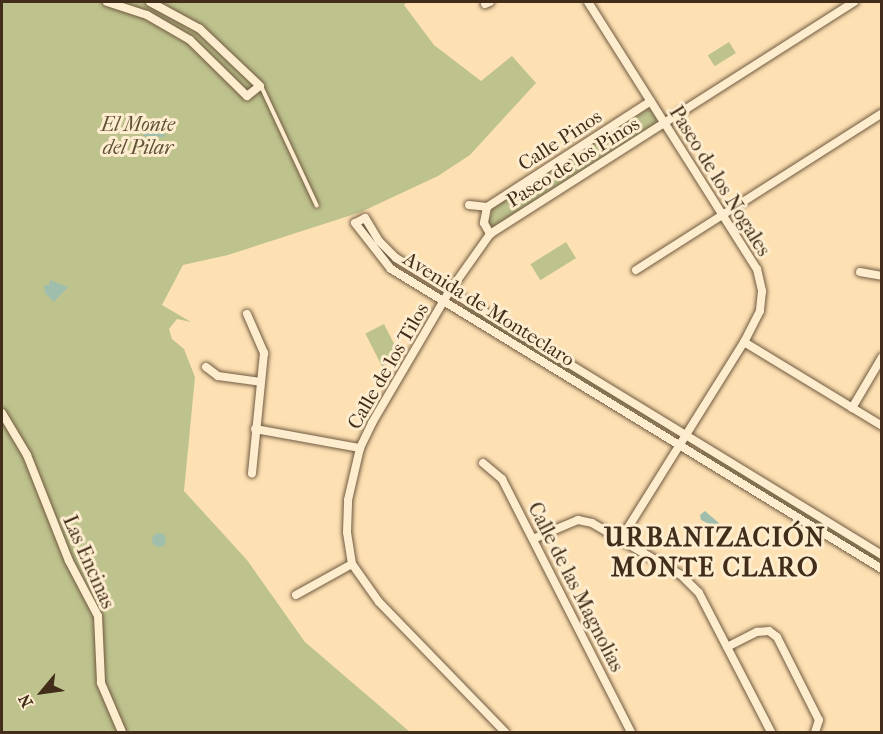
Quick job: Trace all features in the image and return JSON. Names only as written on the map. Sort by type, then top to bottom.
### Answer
[{"type":"street","points":[[107,2],[147,15],[190,40],[248,96],[260,86],[200,29],[150,2]]},
{"type":"street","name":"Paseo de los Nogales","points":[[588,2],[757,269],[762,291],[760,311],[744,342],[621,539]]},
{"type":"street","name":"Paseo de los Pinos","points":[[449,292],[490,234],[854,2]]},
{"type":"street","name":"Calle Pinos","points":[[487,207],[651,101]]},
{"type":"street","points":[[636,270],[882,113]]},
{"type":"street","points":[[469,205],[487,207],[484,223],[490,234]]},
{"type":"street","name":"Avenida de Monteclaro","points":[[882,555],[396,258],[365,218],[355,223],[391,269],[882,569]]},
{"type":"street","points":[[860,272],[882,276]]},
{"type":"street","name":"Calle de los Tilos","points":[[449,292],[360,448],[348,500],[347,532],[352,564],[379,602],[505,732]]},
{"type":"street","points":[[247,314],[264,353],[252,473]]},
{"type":"street","points":[[744,342],[882,426]]},
{"type":"street","points":[[852,408],[882,357]]},
{"type":"street","points":[[206,367],[218,376],[261,382]]},
{"type":"street","name":"Las Encinas","points":[[2,413],[27,455],[69,561],[98,616],[101,684],[122,732]]},
{"type":"street","points":[[255,429],[360,448]]},
{"type":"street","name":"Calle de las Magnolias","points":[[483,463],[502,479],[631,732]]},
{"type":"street","points":[[533,539],[578,520],[592,523],[681,575],[699,593],[771,732]]},
{"type":"street","points":[[296,595],[352,564]]},
{"type":"street","points":[[727,647],[757,632],[769,631],[777,637],[819,720],[815,732]]},
{"type":"lane","points":[[260,86],[317,206]]},
{"type":"green space","name":"El Monte del Pilar","points":[[2,2],[407,2],[404,5],[434,45],[481,81],[512,56],[536,83],[470,155],[438,176],[361,212],[228,255],[183,265],[162,305],[191,322],[177,319],[169,329],[172,339],[184,349],[195,377],[184,491],[247,560],[305,642],[410,732],[2,732]]},
{"type":"green space","points":[[729,42],[736,53],[715,66],[708,55]]},
{"type":"green space","points":[[647,109],[652,110],[657,118],[655,124],[492,229],[488,223],[493,207]]},
{"type":"green space","points":[[566,242],[576,258],[540,280],[530,264]]},
{"type":"green space","points":[[465,304],[669,429],[670,432],[463,309]]},
{"type":"green space","points":[[384,324],[401,357],[382,367],[365,334]]},
{"type":"green space","points":[[704,450],[881,558],[881,564],[702,453]]},
{"type":"shaded area","points":[[144,127],[165,128],[165,137],[144,136]]},
{"type":"shaded area","points":[[50,280],[68,287],[54,302],[45,293],[44,285],[49,285]]},
{"type":"shaded area","points":[[705,511],[720,524],[717,528],[701,520],[700,515]]},
{"type":"shaded area","points":[[156,533],[162,533],[166,540],[162,547],[156,547],[152,543],[152,537]]},
{"type":"district","name":"URBANIZACIÓN MONTE CLARO","points":[[715,553]]}]
